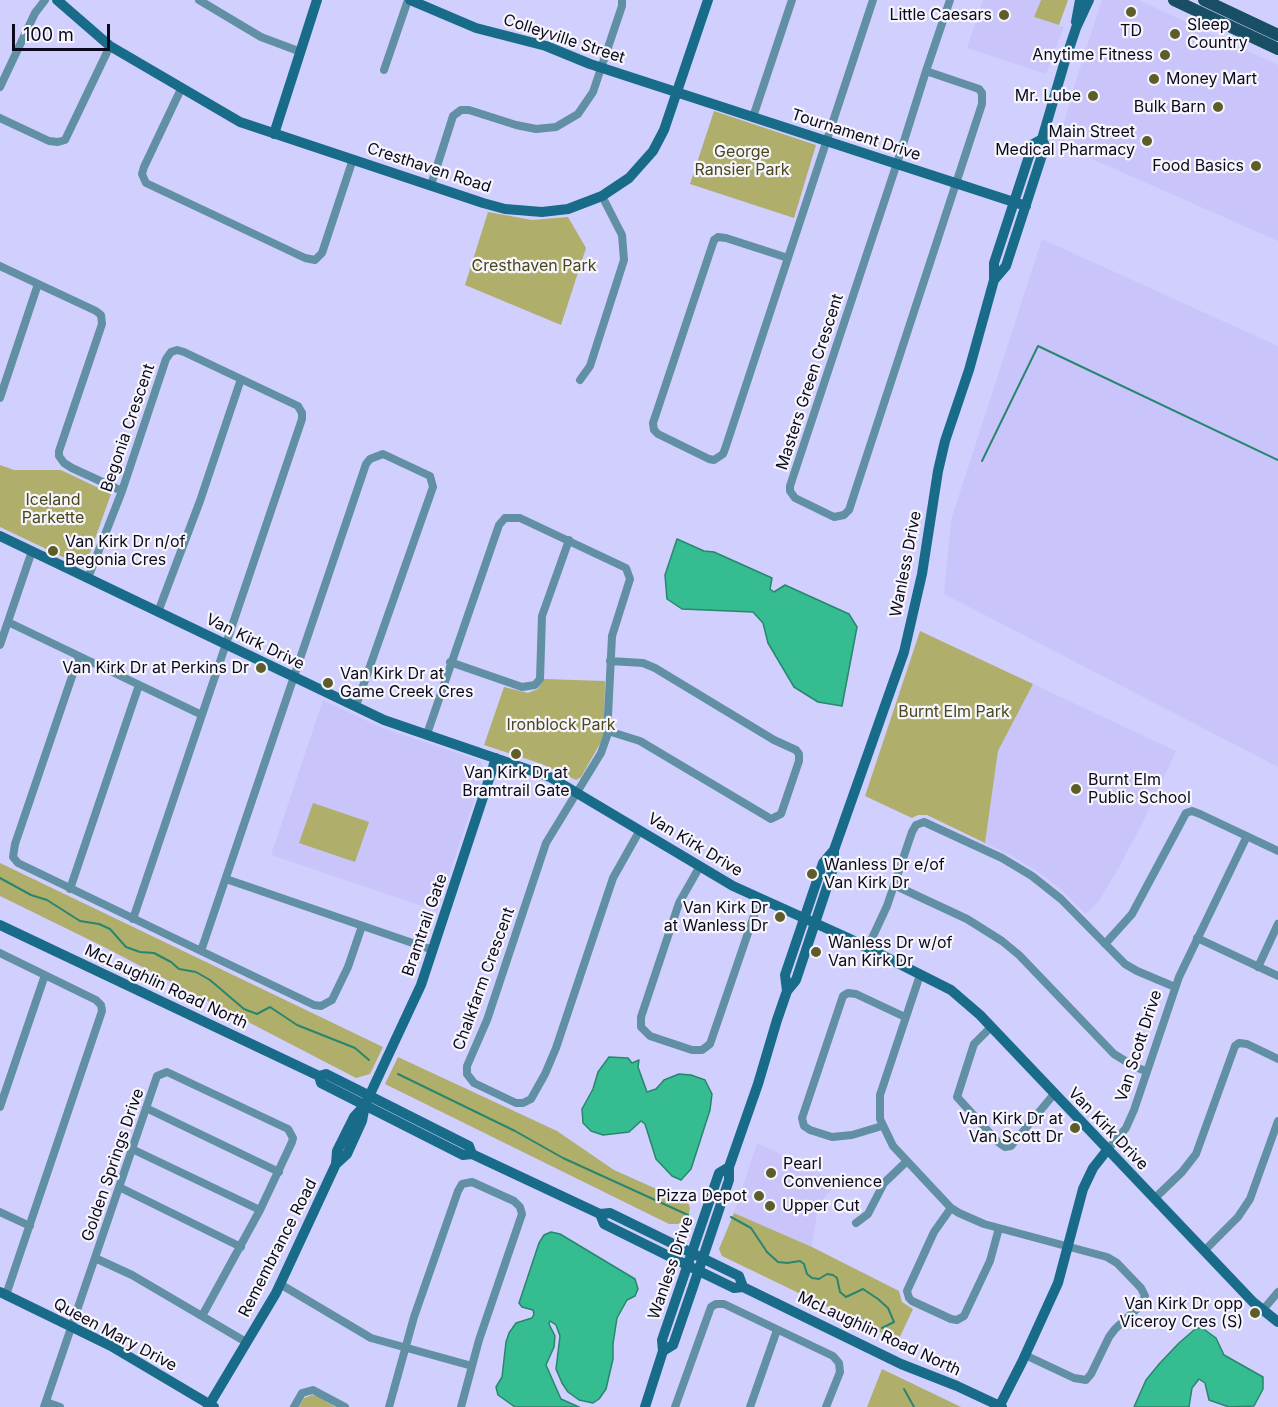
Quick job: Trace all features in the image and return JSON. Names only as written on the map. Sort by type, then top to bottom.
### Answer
[{"type":"main road","points":[[1174,0],[1278,49]]},
{"type":"main road","points":[[1204,0],[1278,35]]},
{"type":"street","points":[[0,87],[35,13],[45,0]]},
{"type":"street","name":"Cresthaven Road","points":[[57,0],[110,46],[240,122],[506,209],[531,212],[568,209],[602,196],[629,178],[653,151],[664,130],[678,92],[708,0]]},
{"type":"street","points":[[199,0],[261,37],[301,52]]},
{"type":"street","points":[[274,134],[317,0]]},
{"type":"street","points":[[384,70],[409,0]]},
{"type":"street","name":"Colleyville Street","points":[[409,0],[476,28],[546,46],[678,92]]},
{"type":"street","points":[[431,185],[453,116],[457,113],[469,110],[527,128],[544,129],[556,127],[578,114],[593,92],[622,6],[622,0]]},
{"type":"street","points":[[753,117],[792,0]]},
{"type":"street","points":[[788,258],[722,237],[714,240],[653,423],[654,430],[658,434],[709,459],[719,458],[723,454],[788,258],[826,141],[873,0]]},
{"type":"street","points":[[896,164],[950,0]]},
{"type":"street","name":"Wanless Drive","points":[[1076,28],[1080,0]]},
{"type":"street","name":"Wanless Drive","points":[[994,280],[1006,266],[1045,146],[1042,139],[1076,28],[1089,0]]},
{"type":"street","points":[[0,118],[49,141],[64,140],[110,46]]},
{"type":"street","points":[[926,71],[973,86],[982,93],[982,104],[956,184]]},
{"type":"street","points":[[181,89],[144,166],[143,179],[155,188],[305,258],[315,260],[322,253],[353,159]]},
{"type":"street","name":"Tournament Drive","points":[[678,92],[1026,206]]},
{"type":"street","name":"Wanless Drive","points":[[663,1351],[673,1345],[699,1271],[729,1180],[729,1167],[787,991],[796,980],[816,923],[834,866],[834,850],[904,652],[922,574],[945,441],[969,370],[994,280],[994,263],[1033,144],[1042,139]]},
{"type":"street","name":"Masters Green Crescent","points":[[896,164],[790,486],[790,491],[795,498],[834,517],[844,515],[849,510],[956,184]]},
{"type":"street","points":[[580,380],[590,366],[624,260],[622,236],[602,196]]},
{"type":"street","points":[[0,266],[101,315],[102,324],[59,456],[64,463],[122,490]]},
{"type":"street","points":[[0,398],[39,284]]},
{"type":"street","name":"Begonia Crescent","points":[[88,578],[122,490],[166,359],[171,352],[181,351],[298,406],[302,416],[133,919]]},
{"type":"street","points":[[158,612],[200,501],[241,379]]},
{"type":"street","points":[[201,951],[366,464],[370,459],[383,454],[430,476],[434,487],[356,706]]},
{"type":"street","name":"Chalkfarm Crescent","points":[[450,662],[499,525],[505,518],[520,519],[569,540],[623,565],[630,575],[629,585],[614,626],[610,662],[608,731],[601,753],[546,843],[487,1020],[467,1066],[467,1074],[474,1083],[516,1103],[528,1101],[534,1096],[556,1048],[614,878],[640,830]]},
{"type":"street","name":"Van Kirk Drive","points":[[0,536],[384,720],[538,771],[733,886],[816,923],[959,996],[1262,1311],[1278,1322]]},
{"type":"street","points":[[427,734],[450,662],[522,687],[535,685],[540,679],[542,616],[569,540]]},
{"type":"street","points":[[0,645],[32,551]]},
{"type":"street","points":[[8,622],[202,715]]},
{"type":"street","points":[[79,656],[13,854],[18,863],[314,1005],[321,1006],[332,1000],[348,967],[362,926]]},
{"type":"street","points":[[608,731],[640,741],[771,819],[779,817],[783,812],[799,759],[798,752],[793,748],[774,740],[655,668],[643,663],[610,662]]},
{"type":"street","points":[[70,888],[139,685]]},
{"type":"street","name":"Bramtrail Gate","points":[[367,1101],[415,999],[496,758]]},
{"type":"street","points":[[1105,944],[1132,914],[1186,813],[1196,812],[1278,850]]},
{"type":"street","points":[[867,949],[894,885],[914,828],[918,824],[928,823],[1002,858],[1032,876],[1055,893],[1131,968],[1175,987]]},
{"type":"street","name":"Van Scott Drive","points":[[1000,1407],[1058,1283],[1083,1189],[1093,1168],[1126,1128],[1175,987],[1247,836]]},
{"type":"street","name":"Wanless Drive","points":[[787,991],[785,975],[804,918],[823,863],[834,850]]},
{"type":"street","points":[[700,866],[679,903],[641,1017],[641,1027],[650,1036],[692,1050],[702,1050],[708,1047],[760,898]]},
{"type":"street","points":[[226,879],[433,950]]},
{"type":"street","points":[[894,885],[967,919],[1002,941],[1114,1054],[1146,1071]]},
{"type":"street","points":[[1258,967],[1278,924]]},
{"type":"street","name":"McLaughlin Road North","points":[[0,925],[318,1076],[326,1074],[367,1101],[469,1146],[472,1154],[600,1214],[610,1213],[739,1276],[743,1287]]},
{"type":"street","points":[[1197,938],[1278,976]]},
{"type":"street","points":[[0,953],[96,1000],[102,1011],[30,1226],[3,1294]]},
{"type":"street","points":[[0,1107],[45,975]]},
{"type":"street","points":[[920,975],[881,1087],[879,1106],[882,1126],[891,1142],[951,1208],[969,1219],[1102,1254],[1117,1263],[1141,1288],[1145,1296],[1144,1300],[1115,1329],[1086,1380],[1074,1378],[1025,1355]]},
{"type":"street","points":[[882,1126],[852,1135],[832,1137],[810,1130],[804,1126],[802,1118],[843,996],[849,993],[856,994],[905,1017]]},
{"type":"street","points":[[991,1027],[974,1044],[957,1096],[998,1142],[1005,1147],[1011,1146],[1054,1094]]},
{"type":"street","points":[[1155,1198],[1182,1172],[1196,1154],[1235,1046],[1239,1043],[1247,1044],[1278,1059]]},
{"type":"street","name":"Golden Springs Drive","points":[[45,1405],[157,1076],[162,1072],[170,1072],[288,1129],[291,1133],[292,1142],[279,1172],[202,1316]]},
{"type":"street","name":"Remembrance Road","points":[[211,1406],[280,1284],[336,1164],[338,1150],[354,1117],[367,1101]]},
{"type":"street","points":[[146,1108],[279,1172]]},
{"type":"street","points":[[1204,1251],[1238,1217],[1250,1199],[1278,1121]]},
{"type":"street","points":[[132,1149],[260,1210]]},
{"type":"street","points":[[856,1223],[867,1214],[884,1183],[907,1161]]},
{"type":"street","name":"Wanless Drive","points":[[645,1407],[663,1351],[662,1340],[719,1173],[729,1167]]},
{"type":"street","points":[[389,1407],[414,1317],[458,1191],[462,1184],[472,1182],[514,1201],[522,1214],[472,1366],[461,1407]]},
{"type":"street","points":[[119,1188],[241,1246]]},
{"type":"street","points":[[951,1208],[934,1232],[907,1291],[912,1301],[951,1319],[957,1320],[964,1316],[990,1261],[999,1228]]},
{"type":"street","points":[[0,1212],[30,1226]]},
{"type":"street","name":"McLaughlin Road North","points":[[600,1214],[604,1224],[734,1288],[743,1287],[893,1360],[957,1386],[1000,1407]]},
{"type":"street","points":[[95,1258],[132,1275],[246,1342]]},
{"type":"street","points":[[280,1284],[371,1338],[472,1366]]},
{"type":"street","points":[[1262,1311],[1278,1292]]},
{"type":"street","name":"Queen Mary Drive","points":[[3,1294],[111,1346],[211,1406]]},
{"type":"street","points":[[675,1407],[711,1306],[724,1304],[833,1356],[840,1372],[838,1382],[826,1407]]},
{"type":"street","points":[[750,1407],[777,1330]]},
{"type":"street","points":[[294,1407],[302,1393],[310,1390],[345,1407]]},
{"type":"street","points":[[45,1405],[60,1407]]},
{"type":"shaded area","points":[[983,0],[1041,0],[1034,17],[1064,27],[1046,74],[967,48]]},
{"type":"shaded area","points":[[1102,0],[1139,0],[1278,65],[1278,241],[1058,144]]},
{"type":"shaded area","points":[[1042,239],[1278,346],[1278,767],[944,594],[951,520]]},
{"type":"shaded area","points":[[677,539],[704,551],[714,552],[772,578],[770,589],[774,592],[785,585],[849,614],[857,627],[842,706],[818,702],[794,687],[768,643],[763,623],[753,612],[682,609],[667,599],[665,575]]},
{"type":"shaded area","name":"Burnt Elm Public School","points":[[1033,684],[1176,751],[1118,869],[1099,901],[1086,914],[1041,874],[985,843],[998,751]]},
{"type":"shaded area","points":[[323,700],[380,727],[481,761],[484,771],[437,911],[271,855]]},
{"type":"shaded area","points":[[609,1057],[628,1058],[632,1063],[639,1060],[638,1067],[647,1092],[656,1089],[664,1080],[679,1074],[705,1080],[712,1094],[710,1110],[691,1169],[681,1180],[672,1176],[656,1159],[645,1124],[641,1121],[629,1132],[603,1135],[591,1131],[583,1123],[582,1109],[593,1089],[598,1072]]},
{"type":"shaded area","points":[[757,1143],[838,1182],[818,1205],[812,1247],[734,1213]]},
{"type":"shaded area","points":[[551,1232],[560,1234],[635,1279],[638,1289],[635,1296],[627,1300],[617,1318],[613,1359],[606,1389],[599,1399],[593,1403],[579,1400],[568,1392],[562,1383],[556,1369],[560,1336],[556,1325],[550,1321],[549,1324],[555,1336],[554,1347],[546,1365],[561,1399],[579,1407],[515,1407],[498,1395],[496,1387],[502,1377],[509,1333],[516,1323],[532,1318],[534,1314],[533,1310],[522,1307],[519,1303],[539,1243],[544,1235]]},
{"type":"shaded area","points":[[1201,1327],[1216,1338],[1224,1355],[1263,1377],[1263,1389],[1254,1406],[1229,1407],[1209,1400],[1205,1383],[1199,1379],[1192,1388],[1189,1407],[1134,1407],[1146,1380],[1160,1363],[1179,1343]]},
{"type":"green space","points":[[1041,0],[1068,0],[1059,25],[1034,17]]},
{"type":"green space","name":"George Ransier Park","points":[[714,111],[816,145],[794,218],[690,184]]},
{"type":"green space","name":"Cresthaven Park","points":[[488,212],[532,220],[568,217],[586,248],[561,325],[465,285]]},
{"type":"green space","name":"Iceland Parkette","points":[[0,465],[14,470],[61,470],[111,494],[86,564],[82,566],[0,527]]},
{"type":"green space","name":"Burnt Elm Park","points":[[920,631],[1033,684],[998,751],[985,843],[927,815],[912,818],[865,796]]},
{"type":"green space","name":"Ironblock Park","points":[[544,679],[605,681],[602,740],[581,777],[576,780],[542,764],[484,745],[504,687],[528,693],[538,689]]},
{"type":"green space","points":[[313,803],[369,822],[355,862],[299,843]]},
{"type":"green space","points":[[0,863],[383,1047],[370,1074],[356,1078],[102,946],[0,896]]},
{"type":"green space","points":[[398,1057],[557,1131],[614,1170],[688,1203],[690,1208],[688,1219],[678,1224],[669,1224],[385,1084]]},
{"type":"green space","points":[[734,1213],[812,1247],[899,1291],[902,1302],[913,1309],[898,1341],[722,1256],[719,1249]]},
{"type":"green space","points":[[882,1369],[961,1407],[867,1407]]},
{"type":"green space","points":[[312,1395],[335,1407],[299,1407],[304,1398]]},
{"type":"waterway","points":[[982,461],[1038,346],[1278,460]]},
{"type":"waterway","points":[[0,878],[31,895],[47,900],[80,921],[99,924],[110,929],[126,947],[140,952],[154,953],[179,969],[196,972],[210,980],[244,1009],[257,1014],[270,1007],[297,1025],[355,1048],[369,1060]]},
{"type":"waterway","points":[[398,1074],[515,1131],[563,1158],[688,1215]]},
{"type":"waterway","points":[[731,1217],[751,1228],[767,1252],[778,1262],[800,1261],[812,1278],[819,1279],[827,1274],[833,1275],[837,1278],[840,1292],[846,1297],[863,1289],[878,1299],[888,1308],[894,1322],[882,1328]]},
{"type":"waterway","points":[[904,1389],[914,1407]]},
{"type":"place","name":"TD","points":[[1131,12]]},
{"type":"place","name":"Little Caesars","points":[[1004,15]]},
{"type":"place","name":"Sleep Country","points":[[1175,34]]},
{"type":"place","name":"Anytime Fitness","points":[[1165,55]]},
{"type":"place","name":"Money Mart","points":[[1154,79]]},
{"type":"place","name":"Mr. Lube","points":[[1093,96]]},
{"type":"place","name":"Bulk Barn","points":[[1218,107]]},
{"type":"place","name":"Main Street Medical Pharmacy","points":[[1147,141]]},
{"type":"place","name":"Food Basics","points":[[1256,166]]},
{"type":"place","name":"Van Kirk Dr n/of Begonia Cres","points":[[53,551]]},
{"type":"place","name":"Van Kirk Dr at Perkins Dr","points":[[261,668]]},
{"type":"place","name":"Van Kirk Dr at Game Creek Cres","points":[[328,683]]},
{"type":"place","name":"Van Kirk Dr at Bramtrail Gate","points":[[516,754]]},
{"type":"place","name":"Burnt Elm Public School","points":[[1076,789]]},
{"type":"place","name":"Wanless Dr e/of Van Kirk Dr","points":[[812,874]]},
{"type":"place","name":"Van Kirk Dr at Wanless Dr","points":[[780,917]]},
{"type":"place","name":"Wanless Dr w/of Van Kirk Dr","points":[[816,952]]},
{"type":"place","name":"Van Kirk Dr at Van Scott Dr","points":[[1075,1128]]},
{"type":"place","name":"Pearl Convenience","points":[[771,1173]]},
{"type":"place","name":"Pizza Depot","points":[[759,1196]]},
{"type":"place","name":"Upper Cut","points":[[770,1206]]},
{"type":"place","name":"Van Kirk Dr opp Viceroy Cres (S)","points":[[1255,1313]]}]
